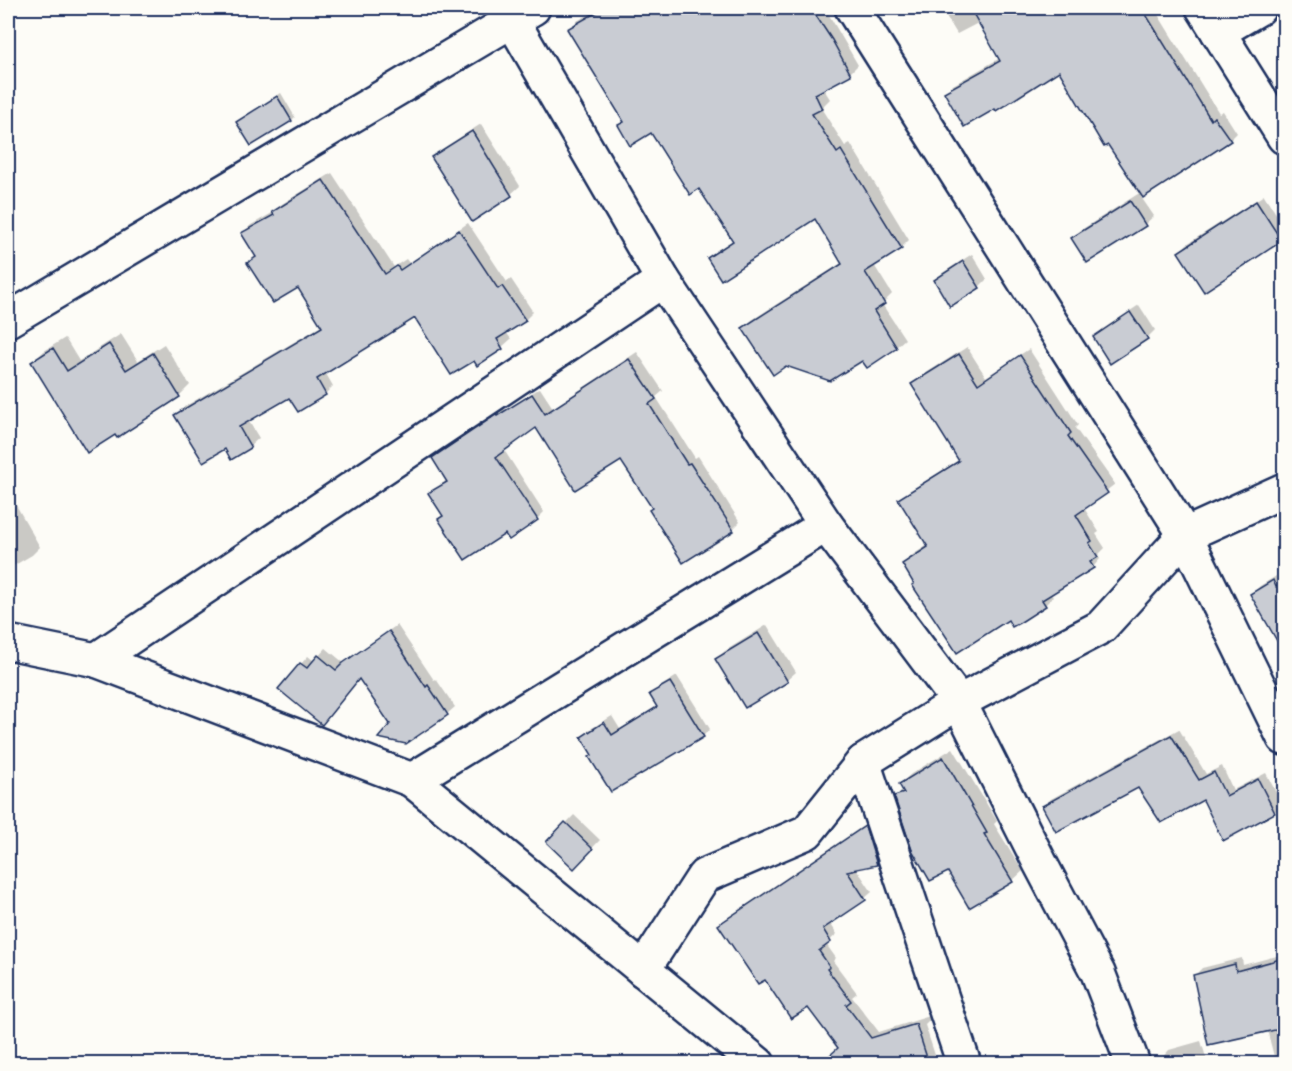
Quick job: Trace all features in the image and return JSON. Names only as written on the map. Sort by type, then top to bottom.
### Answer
[{"type":"street","points":[[852,8],[1185,535],[1284,738]]},
{"type":"street","points":[[1258,8],[1211,20],[1284,137]]},
{"type":"street","points":[[8,320],[523,14],[663,280],[826,525],[959,702],[1098,974],[1133,1064]]},
{"type":"street","points":[[96,660],[663,280]]},
{"type":"street","points":[[643,969],[704,876],[807,832],[863,762],[959,702],[1101,627],[1185,535],[1284,490]]},
{"type":"street","points":[[412,780],[826,525]]},
{"type":"street","points":[[8,642],[96,660],[412,780],[758,1064]]},
{"type":"street","points":[[863,762],[963,1064]]},
{"type":"building","points":[[604,8],[811,8],[851,75],[815,94],[822,109],[812,114],[837,153],[841,150],[902,249],[865,272],[885,304],[874,311],[897,348],[867,368],[862,361],[830,381],[786,366],[773,375],[742,328],[842,264],[815,219],[721,280],[707,258],[733,241],[699,189],[690,195],[651,133],[630,146],[618,125],[624,122],[567,29]]},
{"type":"building","points":[[970,8],[1142,8],[1211,120],[1214,117],[1231,141],[1143,198],[1108,145],[1104,147],[1059,71],[996,111],[995,109],[964,127],[944,92],[1000,61]]},
{"type":"building","points":[[277,96],[292,121],[251,146],[236,122]]},
{"type":"building","points":[[472,131],[512,196],[472,222],[431,157]]},
{"type":"building","points":[[323,180],[385,274],[397,266],[400,270],[459,230],[498,289],[502,286],[526,321],[497,339],[503,349],[477,366],[474,361],[451,375],[415,318],[317,379],[326,395],[298,412],[289,398],[239,427],[251,448],[231,460],[225,449],[203,462],[174,415],[322,327],[298,288],[273,303],[247,263],[256,257],[241,233],[274,215],[272,212]]},
{"type":"building","points":[[1130,201],[1146,226],[1087,263],[1071,238]]},
{"type":"building","points":[[1256,201],[1282,241],[1204,292],[1178,252]]},
{"type":"building","points":[[963,261],[980,288],[950,307],[934,280]]},
{"type":"building","points":[[1130,312],[1148,339],[1110,364],[1093,337]]},
{"type":"building","points":[[109,344],[126,370],[153,353],[180,397],[117,438],[115,435],[87,453],[31,362],[53,348],[67,371]]},
{"type":"building","points":[[959,354],[978,384],[1020,355],[1071,433],[1068,436],[1108,493],[1076,515],[1092,541],[1089,543],[1098,557],[1090,562],[1094,568],[1042,600],[1046,606],[1021,622],[1012,627],[1008,620],[957,653],[912,585],[914,584],[902,564],[928,547],[898,499],[959,461],[911,384]]},
{"type":"building","points":[[629,359],[656,399],[649,404],[734,531],[683,563],[649,510],[652,508],[621,461],[575,490],[536,428],[496,457],[538,520],[509,540],[505,534],[465,560],[438,519],[443,516],[428,493],[447,482],[432,458],[532,394],[545,414]]},
{"type":"building","points":[[1273,580],[1276,587],[1284,582],[1284,653],[1250,594]]},
{"type":"building","points":[[389,631],[426,687],[428,685],[448,715],[406,744],[378,738],[390,724],[359,679],[322,725],[278,689],[300,663],[307,668],[318,655],[336,670]]},
{"type":"building","points":[[758,633],[788,682],[745,708],[715,659]]},
{"type":"building","points":[[670,682],[704,737],[611,792],[589,757],[592,755],[581,737],[604,722],[612,735],[657,707],[649,694]]},
{"type":"building","points":[[1171,735],[1199,780],[1214,772],[1226,796],[1258,779],[1275,813],[1223,841],[1203,800],[1161,823],[1138,788],[1056,832],[1042,806]]},
{"type":"building","points":[[943,757],[987,833],[984,834],[1013,882],[969,908],[948,872],[930,881],[912,850],[894,796],[904,793],[899,784]]},
{"type":"building","points":[[565,822],[593,849],[574,869],[546,842]]},
{"type":"building","points":[[865,826],[877,865],[847,871],[866,900],[823,929],[831,942],[819,951],[830,967],[827,969],[851,1001],[846,1005],[871,1038],[916,1024],[929,1064],[820,1064],[838,1048],[808,1008],[791,1019],[765,980],[758,984],[718,925]]},
{"type":"building","points":[[1284,958],[1284,1028],[1208,1045],[1193,975],[1235,964],[1236,971]]}]
